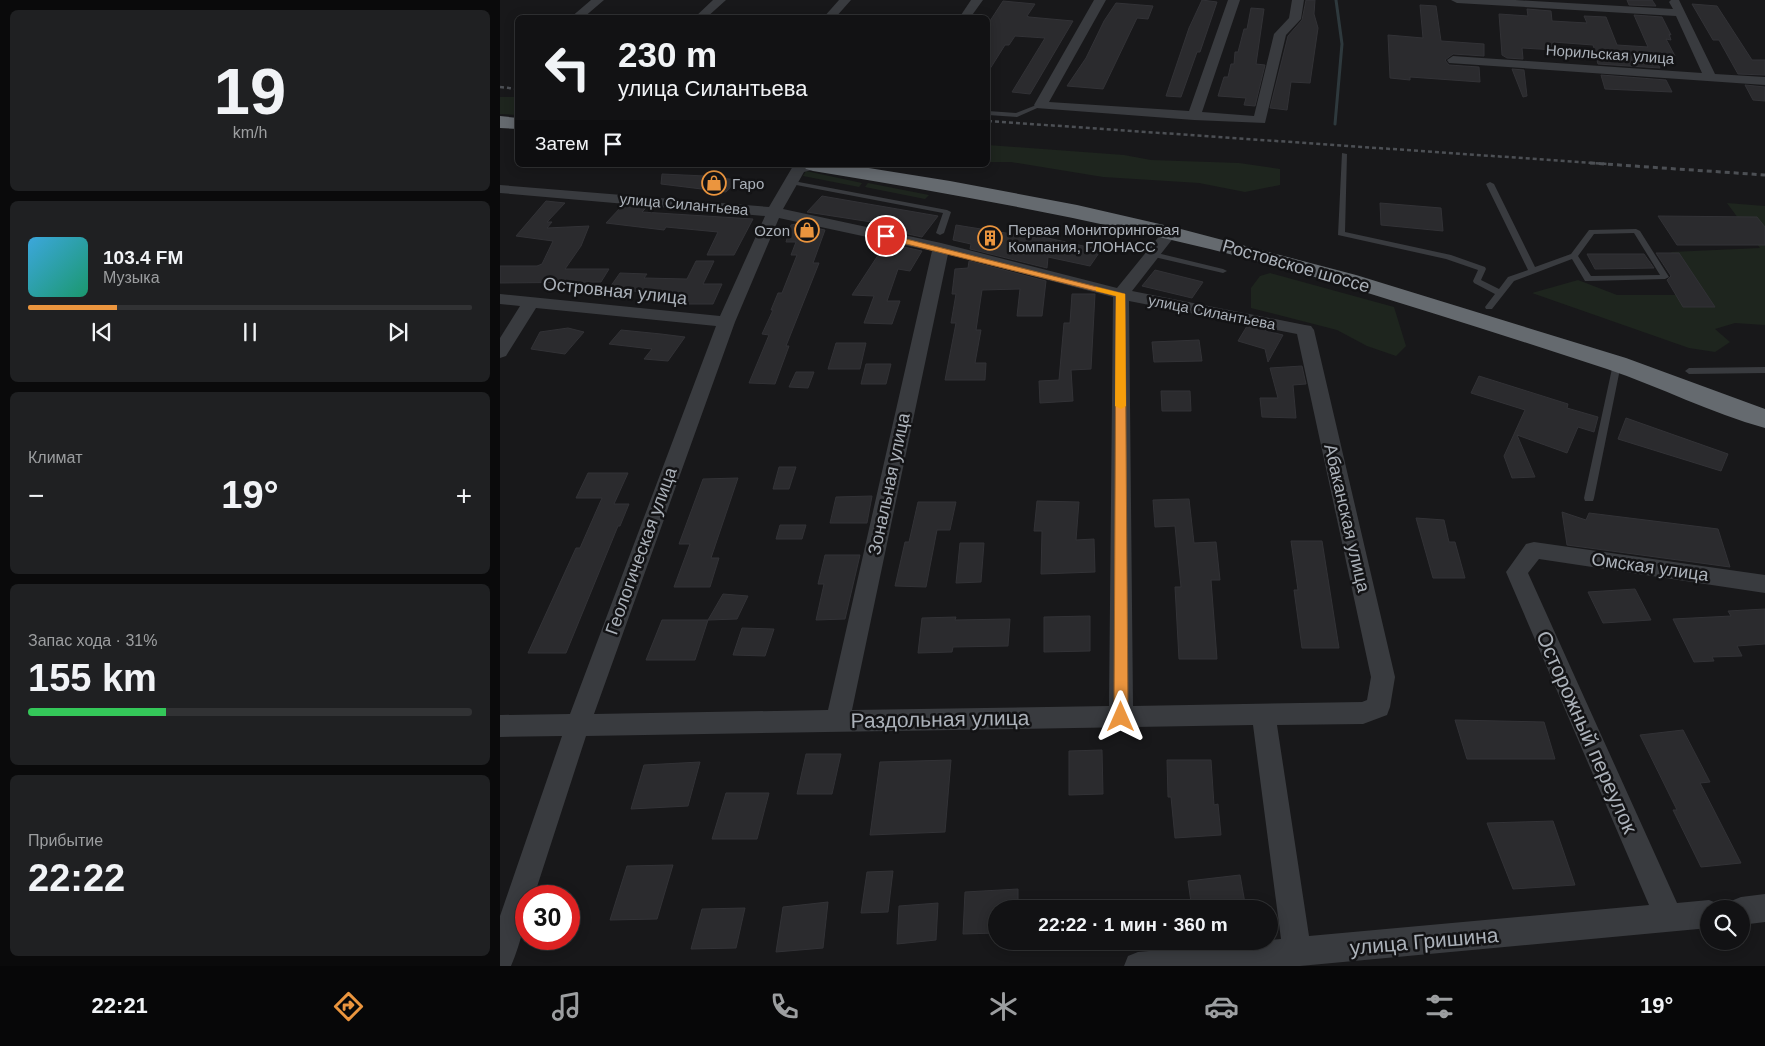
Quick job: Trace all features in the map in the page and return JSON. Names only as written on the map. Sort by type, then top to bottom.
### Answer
[{"type":"highway","points":[[500,122],[515,124]]},
{"type":"highway","points":[[500,130],[515,131]]},
{"type":"highway","name":"Ростовское шоссе","points":[[826,167],[1042,204],[1170,232],[1348,280],[1617,364],[1765,418]]},
{"type":"highway","name":"Ростовское шоссе","points":[[892,167],[1082,200],[1187,222],[1494,300],[1765,399]]},
{"type":"street","points":[[579,15],[598,0]]},
{"type":"street","points":[[702,15],[720,0]]},
{"type":"street","points":[[831,15],[845,0]]},
{"type":"street","points":[[966,15],[978,0]]},
{"type":"street","points":[[1100,0],[1041,105],[1260,120],[1280,34],[1295,19],[1298,0]]},
{"type":"street","points":[[1194,116],[1234,0]]},
{"type":"street","points":[[1457,0],[1680,13]]},
{"type":"street","points":[[1674,0],[1710,77]]},
{"type":"street","name":"Норильская улица","points":[[1453,60],[1765,81]]},
{"type":"street","name":"Геологическая улица","points":[[500,958],[578,724],[726,322],[774,212],[798,169],[806,167]]},
{"type":"street","name":"улица Силантьева","points":[[500,189],[774,212],[941,241],[1121,294],[1305,330]]},
{"type":"street","points":[[1121,717],[1121,294],[1170,232]]},
{"type":"street","name":"Зональная улица","points":[[838,720],[941,241]]},
{"type":"street","name":"Островная улица","points":[[500,299],[726,322]]},
{"type":"street","points":[[500,352],[531,302]]},
{"type":"street","name":"Абаканская улица","points":[[1305,330],[1383,677],[1378,707]]},
{"type":"street","name":"Омская улица","points":[[1534,550],[1765,584]]},
{"type":"street","name":"Осторожный переулок","points":[[1534,550],[1517,572],[1669,918]]},
{"type":"street","name":"Раздольная улица","points":[[500,726],[1363,714],[1378,707]]},
{"type":"street","points":[[1264,716],[1297,953]]},
{"type":"street","points":[[1750,910],[1765,908]]},
{"type":"street","name":"улица Гришина","points":[[1138,966],[1700,915]]},
{"type":"lane","points":[[990,113],[1017,115],[1041,105]]},
{"type":"lane","points":[[1344,154],[1341,233],[1448,257],[1482,269],[1478,281],[1494,300],[1511,279],[1574,256],[1592,232],[1636,232],[1665,277],[1588,279],[1574,256]]},
{"type":"lane","points":[[791,182],[947,212],[941,241]]},
{"type":"lane","points":[[1490,184],[1533,271]]},
{"type":"lane","points":[[1153,254],[1223,271]]},
{"type":"lane","points":[[1589,498],[1617,364]]},
{"type":"lane","points":[[1689,371],[1765,370]]},
{"type":"shaded area","points":[[500,97],[515,97],[515,115],[500,114]]},
{"type":"shaded area","points":[[990,145],[1124,155],[1151,160],[1239,163],[1280,169],[1280,185],[1245,192],[1199,183],[1103,177],[1011,162],[990,162]]},
{"type":"shaded area","points":[[806,171],[862,183],[859,187],[803,176]]},
{"type":"shaded area","points":[[868,183],[929,195],[925,199],[865,187]]},
{"type":"shaded area","points":[[1727,203],[1765,206],[1765,325],[1735,323],[1715,329],[1730,342],[1715,352],[1689,348],[1532,293],[1578,280],[1617,295],[1700,295],[1671,252],[1760,248]]},
{"type":"shaded area","points":[[1270,273],[1394,307],[1406,346],[1396,356],[1367,346],[1337,330],[1251,308],[1251,288],[1260,276]]},
{"type":"building","points":[[1202,0],[1217,2],[1200,52],[1197,52],[1181,97],[1166,96],[1189,28]]},
{"type":"building","points":[[1306,0],[1315,0],[1314,14],[1318,28],[1310,83],[1291,82],[1287,110],[1270,108],[1288,36],[1302,20]]},
{"type":"building","points":[[1627,0],[1652,0],[1656,6],[1629,5]]},
{"type":"building","points":[[1003,1],[1035,4],[1027,16],[1029,17],[1073,21],[1030,94],[1012,92],[1045,38],[1015,36],[1009,45],[1005,45],[990,69],[990,21]]},
{"type":"building","points":[[1116,3],[1153,6],[1148,19],[1137,18],[1103,89],[1067,86],[1086,58],[1104,21]]},
{"type":"building","points":[[1692,4],[1717,6],[1752,60],[1765,60],[1765,75],[1738,74],[1719,40],[1713,40]]},
{"type":"building","points":[[1420,5],[1436,6],[1441,41],[1484,44],[1484,56],[1453,54],[1445,60],[1449,65],[1479,67],[1480,82],[1410,77],[1410,80],[1390,78],[1388,35],[1423,38]]},
{"type":"building","points":[[1251,8],[1264,9],[1256,64],[1265,65],[1255,106],[1244,105],[1246,98],[1218,96],[1224,77],[1228,77],[1231,64],[1234,64],[1235,52],[1238,52],[1244,29],[1247,29]]},
{"type":"building","points":[[1527,9],[1551,11],[1552,21],[1587,23],[1584,16],[1606,17],[1617,45],[1648,47],[1634,15],[1662,17],[1671,35],[1669,34],[1671,40],[1666,39],[1675,56],[1653,55],[1660,68],[1598,64],[1593,45],[1553,42],[1555,50],[1522,48],[1523,59],[1507,58],[1502,55],[1499,14],[1528,16]]},
{"type":"building","points":[[1512,69],[1524,70],[1527,96],[1523,97]]},
{"type":"building","points":[[1601,75],[1666,80],[1672,92],[1605,89]]},
{"type":"building","points":[[1745,85],[1765,87],[1765,101],[1753,100]]},
{"type":"building","points":[[662,174],[737,180],[726,192],[661,184]]},
{"type":"building","points":[[822,196],[938,216],[922,237],[894,231],[897,226],[807,212]]},
{"type":"building","points":[[546,201],[565,203],[547,222],[552,222],[547,228],[589,226],[581,246],[565,269],[609,269],[601,282],[500,283],[500,266],[537,266],[542,264],[553,241],[516,236]]},
{"type":"building","points":[[1380,203],[1441,208],[1443,231],[1381,225]]},
{"type":"building","points":[[622,206],[646,208],[642,212],[753,219],[734,255],[707,255],[718,232],[666,227],[664,230],[606,223]]},
{"type":"building","points":[[1658,216],[1757,217],[1765,227],[1765,245],[1677,245]]},
{"type":"building","points":[[796,224],[825,230],[813,263],[819,263],[786,346],[789,346],[775,384],[749,383],[769,335],[762,334],[773,310],[771,310],[778,293],[782,293],[797,255],[791,255],[796,242],[786,242],[791,225]]},
{"type":"building","points":[[956,225],[1037,238],[1039,236],[1101,250],[1090,266],[1048,257],[1047,268],[970,249],[971,244],[953,240]]},
{"type":"building","points":[[886,243],[922,251],[910,271],[898,269],[887,301],[900,301],[892,324],[864,323],[874,296],[852,295]]},
{"type":"building","points":[[1656,253],[1679,253],[1715,307],[1683,307],[1667,280],[1671,276]]},
{"type":"building","points":[[1587,254],[1644,254],[1654,268],[1595,269]]},
{"type":"building","points":[[696,261],[714,261],[703,284],[722,284],[713,304],[686,304],[689,297],[651,297],[653,292],[608,290],[620,273],[647,274],[644,278],[687,279]]},
{"type":"building","points":[[969,261],[1046,281],[1042,316],[1017,316],[1020,289],[982,290],[976,330],[981,330],[975,363],[986,363],[985,380],[945,380],[956,323],[951,323],[956,294],[952,294],[955,269],[968,268]]},
{"type":"building","points":[[1155,270],[1203,282],[1192,298],[1142,286]]},
{"type":"building","points":[[1072,294],[1095,294],[1091,369],[1071,370],[1073,401],[1040,403],[1039,381],[1059,380],[1064,323],[1070,323]]},
{"type":"building","points":[[1247,326],[1283,335],[1268,362],[1265,349],[1238,341]]},
{"type":"building","points":[[568,328],[584,332],[565,354],[531,349],[540,332]]},
{"type":"building","points":[[621,330],[685,337],[668,361],[644,359],[652,349],[609,344]]},
{"type":"building","points":[[1199,340],[1202,361],[1154,362],[1152,342]]},
{"type":"building","points":[[836,343],[866,343],[860,369],[828,369]]},
{"type":"building","points":[[866,364],[891,364],[886,384],[861,384]]},
{"type":"building","points":[[1302,366],[1306,384],[1293,385],[1296,418],[1262,417],[1260,398],[1278,398],[1270,368]]},
{"type":"building","points":[[796,372],[814,372],[808,388],[789,387]]},
{"type":"building","points":[[1479,376],[1568,404],[1567,408],[1598,417],[1594,432],[1578,427],[1567,453],[1517,435],[1535,477],[1512,478],[1504,456],[1525,410],[1471,393]]},
{"type":"building","points":[[1161,391],[1190,391],[1191,411],[1162,411]]},
{"type":"building","points":[[1626,418],[1728,454],[1721,471],[1618,439]]},
{"type":"building","points":[[779,467],[796,467],[789,489],[773,489]]},
{"type":"building","points":[[588,473],[628,473],[614,504],[629,504],[620,526],[618,526],[566,653],[528,653],[576,548],[580,548],[602,498],[576,498]]},
{"type":"building","points":[[738,478],[711,558],[719,558],[710,587],[674,587],[690,544],[679,544],[703,479]]},
{"type":"building","points":[[872,496],[867,523],[830,523],[836,497]]},
{"type":"building","points":[[1189,499],[1194,543],[1216,542],[1220,580],[1211,580],[1217,659],[1179,659],[1175,587],[1181,587],[1175,526],[1155,527],[1153,500]]},
{"type":"building","points":[[1037,501],[1079,502],[1076,540],[1094,539],[1095,572],[1041,574],[1042,531],[1034,531]]},
{"type":"building","points":[[918,502],[956,502],[950,530],[937,530],[926,587],[895,586],[905,542],[909,542]]},
{"type":"building","points":[[1562,512],[1586,520],[1589,513],[1718,529],[1730,567],[1567,545]]},
{"type":"building","points":[[1416,518],[1444,520],[1449,542],[1455,542],[1465,578],[1433,578]]},
{"type":"building","points":[[780,525],[806,525],[802,539],[776,539]]},
{"type":"building","points":[[1291,541],[1322,541],[1339,648],[1302,648],[1294,590],[1298,590]]},
{"type":"building","points":[[960,543],[984,543],[981,582],[956,583]]},
{"type":"building","points":[[825,555],[860,555],[845,619],[816,620],[824,584],[818,584]]},
{"type":"building","points":[[1635,589],[1651,620],[1603,623],[1588,592]]},
{"type":"building","points":[[723,594],[748,596],[737,619],[708,620]]},
{"type":"building","points":[[1765,609],[1765,644],[1737,646],[1742,656],[1712,657],[1714,661],[1694,662],[1673,619],[1731,616],[1728,611]]},
{"type":"building","points":[[1090,616],[1090,651],[1044,652],[1044,617]]},
{"type":"building","points":[[956,617],[955,620],[1010,619],[1008,646],[953,647],[952,652],[918,653],[922,618]]},
{"type":"building","points":[[662,620],[708,620],[695,660],[646,660]]},
{"type":"building","points":[[742,628],[774,629],[765,656],[733,655]]},
{"type":"building","points":[[1455,720],[1544,722],[1555,759],[1467,759]]},
{"type":"building","points":[[1683,730],[1710,782],[1700,783],[1741,863],[1701,867],[1673,810],[1677,810],[1640,735]]},
{"type":"building","points":[[1102,750],[1103,794],[1069,795],[1069,751]]},
{"type":"building","points":[[806,754],[841,754],[832,794],[797,794]]},
{"type":"building","points":[[951,760],[945,832],[870,835],[880,762]]},
{"type":"building","points":[[1167,760],[1211,760],[1214,805],[1218,804],[1221,835],[1175,838],[1171,797],[1168,797]]},
{"type":"building","points":[[700,762],[688,806],[631,809],[644,765]]},
{"type":"building","points":[[726,793],[769,793],[757,839],[712,839]]},
{"type":"building","points":[[1553,821],[1575,885],[1513,889],[1487,823]]},
{"type":"building","points":[[673,865],[657,919],[610,920],[627,866]]},
{"type":"building","points":[[893,871],[888,912],[861,913],[867,872]]},
{"type":"building","points":[[1240,875],[1244,900],[1191,900],[1188,881]]},
{"type":"building","points":[[1018,889],[1018,900],[988,900],[988,933],[963,934],[965,892]]},
{"type":"building","points":[[828,902],[823,948],[776,952],[783,907]]},
{"type":"building","points":[[938,903],[936,940],[897,944],[899,906]]},
{"type":"building","points":[[745,908],[736,948],[691,949],[702,909]]},
{"type":"waterway","points":[[1335,124],[1342,44],[1336,0]]},
{"type":"railway","points":[[500,87],[515,89]]},
{"type":"railway","points":[[990,121],[1608,164]]},
{"type":"railway","points":[[1590,163],[1765,175]]},
{"type":"slow traffic","points":[[1100,289],[1121,294],[1121,406]]},
{"type":"place","name":"Гаро","points":[[714,183]]},
{"type":"place","name":"Ozon","points":[[807,230]]},
{"type":"place","name":"Первая Мониторинговая Компания, ГЛОНАСС","points":[[990,238]]},
{"type":"route","points":[[886,236],[941,248],[1121,294],[1121,717]]}]
